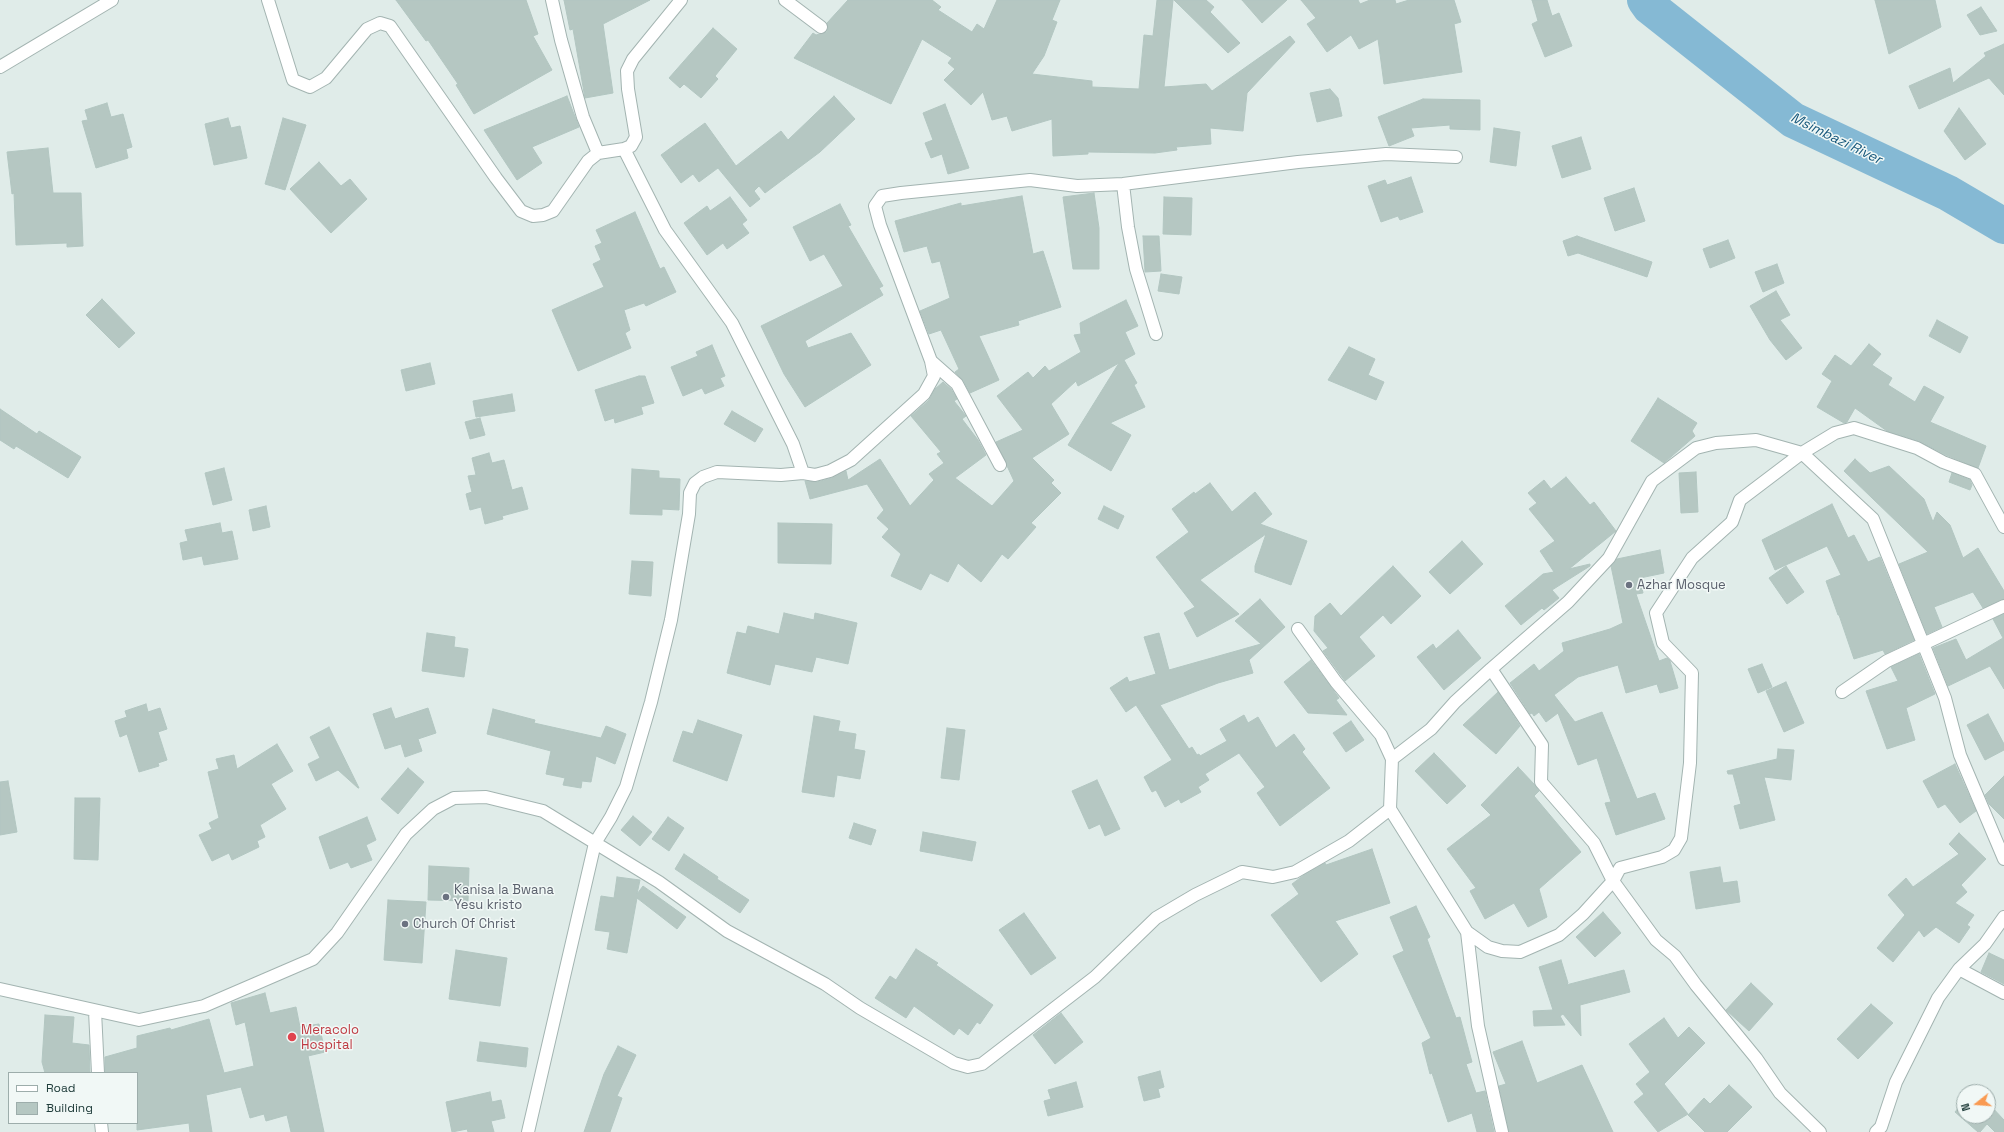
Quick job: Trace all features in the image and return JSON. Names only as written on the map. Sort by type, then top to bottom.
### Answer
[{"type":"street","points":[[0,67],[112,0]]},
{"type":"street","points":[[268,0],[293,80],[310,87],[326,78],[367,29],[380,23],[390,26],[460,128],[522,211],[533,216],[543,215],[553,210],[588,162],[598,153],[624,149],[631,146],[636,138],[628,89],[627,71],[633,59],[681,0]]},
{"type":"street","points":[[552,0],[561,40],[583,117],[598,153]]},
{"type":"street","points":[[785,0],[821,27]]},
{"type":"street","points":[[624,149],[665,230],[732,322],[792,444],[803,473]]},
{"type":"street","points":[[528,1132],[595,843],[611,817],[626,787],[651,702],[671,620],[689,514],[690,493],[695,483],[703,477],[717,472],[781,475],[803,473],[815,475],[830,471],[851,460],[924,394],[934,376],[931,361],[880,225],[875,206],[882,196],[1030,180],[1077,186],[1124,184],[1298,162],[1386,154],[1456,157]]},
{"type":"street","points":[[1124,184],[1136,270],[1156,334]]},
{"type":"street","points":[[931,361],[957,384],[1000,465]]},
{"type":"street","points":[[1298,629],[1336,682],[1380,735],[1392,759],[1390,809],[1467,932],[1488,947],[1502,951],[1520,952],[1559,935],[1583,914],[1613,881],[1620,868],[1662,857],[1674,850],[1681,838],[1690,763],[1692,673],[1663,643],[1656,613],[1692,558],[1732,522],[1740,500],[1802,453],[1835,433],[1854,428],[1917,448],[1943,462],[1975,474],[2004,527]]},
{"type":"street","points":[[1392,759],[1431,729],[1455,702],[1568,602],[1609,558],[1652,481],[1696,448],[1716,443],[1756,440],[1802,453],[1873,519],[1945,698],[1960,755],[2004,859]]},
{"type":"street","points":[[1842,692],[1887,661],[2004,606]]},
{"type":"street","points":[[1491,669],[1542,745],[1541,782],[1594,843],[1613,881],[1656,940],[1675,956],[1696,985],[1756,1058],[1780,1093],[1820,1132]]},
{"type":"street","points":[[0,989],[139,1020],[204,1006],[313,959],[337,933],[406,834],[432,809],[454,798],[486,797],[543,811],[659,882],[727,931],[824,984],[860,1008],[954,1063],[968,1067],[982,1064],[1095,977],[1156,918],[1195,895],[1242,872],[1273,877],[1295,872],[1349,841],[1390,809]]},
{"type":"street","points":[[1882,1130],[1896,1082],[1938,998],[1959,969],[1985,944],[2004,917]]},
{"type":"street","points":[[1467,932],[1478,1026],[1502,1132]]},
{"type":"street","points":[[1959,969],[2004,993]]},
{"type":"street","points":[[95,1011],[98,1072]]},
{"type":"building","points":[[396,0],[526,0],[538,34],[533,36],[552,70],[474,114],[456,85],[458,84],[428,40],[426,41]]},
{"type":"building","points":[[564,0],[650,0],[603,24],[613,93],[585,98],[573,29],[570,30]]},
{"type":"building","points":[[848,0],[932,0],[941,7],[938,10],[972,32],[977,24],[984,29],[997,0],[1060,0],[1052,20],[1057,22],[1044,56],[1032,74],[1092,81],[1092,87],[1139,89],[1144,35],[1153,36],[1157,0],[1173,0],[1164,87],[1206,84],[1212,91],[1290,36],[1295,42],[1247,93],[1243,131],[1210,128],[1211,144],[1176,147],[1177,150],[1155,153],[1088,152],[1088,154],[1053,156],[1052,119],[1012,131],[1007,116],[992,120],[983,92],[971,105],[944,80],[955,69],[948,63],[952,58],[922,39],[891,104],[794,58],[813,33],[816,35],[827,32],[827,23]]},
{"type":"building","points":[[1174,0],[1206,0],[1214,7],[1210,12],[1240,43],[1228,53]]},
{"type":"building","points":[[1242,0],[1287,0],[1262,23]]},
{"type":"building","points":[[1301,0],[1358,0],[1360,4],[1370,0],[1395,0],[1396,4],[1409,0],[1454,0],[1461,22],[1454,24],[1462,72],[1384,84],[1378,39],[1359,49],[1351,35],[1327,52],[1307,24],[1316,18]]},
{"type":"building","points":[[1532,0],[1547,0],[1552,16],[1559,13],[1572,46],[1545,57],[1532,24],[1538,21]]},
{"type":"building","points":[[1875,0],[1935,0],[1941,27],[1889,54]]},
{"type":"building","points":[[1981,7],[1997,31],[1980,35],[1967,15]]},
{"type":"building","points":[[713,28],[737,49],[715,76],[718,79],[701,98],[684,84],[680,88],[669,78]]},
{"type":"building","points":[[2004,44],[2004,95],[1989,78],[1919,109],[1909,86],[1950,68],[1953,83],[1986,56],[1984,53]]},
{"type":"building","points":[[1330,89],[1338,98],[1342,116],[1317,122],[1310,93]]},
{"type":"building","points":[[567,96],[579,127],[532,147],[542,163],[517,180],[484,130]]},
{"type":"building","points":[[834,96],[855,119],[820,152],[765,193],[759,186],[754,191],[760,199],[750,207],[718,168],[699,182],[693,174],[681,183],[661,155],[705,123],[736,166],[781,131],[788,140]]},
{"type":"building","points":[[1423,99],[1480,100],[1480,130],[1450,129],[1450,125],[1411,128],[1414,136],[1389,146],[1378,117]]},
{"type":"building","points":[[107,103],[111,117],[123,114],[132,147],[126,149],[128,158],[96,168],[82,121],[88,120],[85,110]]},
{"type":"building","points":[[945,104],[969,168],[948,174],[942,154],[931,158],[925,143],[933,140],[923,113]]},
{"type":"building","points":[[1959,108],[1986,144],[1965,160],[1944,131]]},
{"type":"building","points":[[228,118],[231,128],[240,126],[247,158],[214,165],[205,124]]},
{"type":"building","points":[[283,118],[306,125],[285,190],[265,184]]},
{"type":"building","points":[[1494,128],[1520,132],[1516,166],[1490,162]]},
{"type":"building","points":[[1581,137],[1591,169],[1562,178],[1552,146]]},
{"type":"building","points":[[48,148],[53,193],[81,193],[83,246],[67,247],[67,243],[16,245],[14,193],[12,194],[7,152]]},
{"type":"building","points":[[319,162],[341,186],[350,179],[367,199],[331,233],[290,189]]},
{"type":"building","points":[[1411,177],[1423,212],[1400,220],[1398,216],[1381,222],[1368,186],[1385,180],[1387,185]]},
{"type":"building","points":[[1634,188],[1645,221],[1615,231],[1604,198]]},
{"type":"building","points":[[1094,193],[1099,228],[1099,269],[1073,269],[1063,197]]},
{"type":"building","points":[[1022,196],[1033,254],[1043,251],[1061,307],[1018,321],[1019,325],[979,336],[999,380],[970,393],[963,380],[955,372],[959,369],[941,330],[929,334],[920,311],[950,298],[940,261],[932,263],[927,246],[904,252],[895,221],[961,203],[961,206]]},
{"type":"building","points":[[730,197],[747,220],[742,224],[749,233],[727,249],[723,243],[707,255],[684,223],[707,206],[710,211]]},
{"type":"building","points":[[1164,197],[1192,198],[1191,235],[1163,234]]},
{"type":"building","points":[[840,204],[851,225],[848,226],[883,286],[879,288],[883,295],[805,341],[808,348],[851,333],[871,365],[805,407],[784,374],[761,326],[843,286],[824,254],[810,261],[793,227]]},
{"type":"building","points":[[635,212],[660,269],[664,267],[676,292],[646,306],[644,303],[624,310],[630,330],[625,333],[631,348],[578,371],[552,310],[604,287],[593,264],[601,260],[595,246],[602,243],[596,230]]},
{"type":"building","points":[[1143,236],[1159,236],[1161,271],[1145,272]]},
{"type":"building","points":[[1577,236],[1652,262],[1647,277],[1578,253],[1568,256],[1563,241]]},
{"type":"building","points":[[1728,240],[1735,258],[1710,268],[1703,249]]},
{"type":"building","points":[[1777,264],[1784,283],[1763,292],[1755,272]]},
{"type":"building","points":[[1161,274],[1182,277],[1179,294],[1158,291]]},
{"type":"building","points":[[1776,291],[1790,315],[1780,320],[1802,348],[1786,360],[1770,340],[1750,306]]},
{"type":"building","points":[[102,299],[135,333],[119,348],[86,315]]},
{"type":"building","points":[[1126,300],[1138,326],[1125,332],[1135,354],[1124,360],[1137,383],[1134,385],[1145,407],[1110,423],[1131,435],[1111,471],[1068,445],[1119,363],[1078,386],[1076,381],[1051,404],[1069,434],[1032,458],[1054,480],[1051,483],[1061,493],[1031,523],[1036,527],[1008,559],[1002,554],[981,582],[958,563],[948,582],[930,573],[921,590],[891,576],[901,554],[882,537],[889,529],[877,518],[884,510],[867,484],[810,499],[805,481],[817,482],[832,478],[846,471],[848,480],[880,459],[910,506],[934,480],[929,474],[944,463],[937,454],[941,452],[911,416],[929,400],[935,389],[943,382],[951,389],[957,399],[954,401],[966,416],[962,419],[978,440],[986,455],[955,478],[992,506],[1014,481],[996,442],[1023,430],[997,396],[1028,372],[1033,378],[1045,366],[1049,371],[1081,352],[1074,335],[1081,334],[1080,323]]},
{"type":"building","points":[[1937,320],[1968,337],[1960,353],[1929,336]]},
{"type":"building","points":[[1869,344],[1881,354],[1872,365],[1892,378],[1888,385],[1915,402],[1924,386],[1944,397],[1930,422],[1986,446],[1978,468],[1946,455],[1919,441],[1887,431],[1855,408],[1847,422],[1844,423],[1817,407],[1832,381],[1822,374],[1835,355],[1851,366]]},
{"type":"building","points":[[712,345],[725,376],[720,378],[724,386],[705,394],[702,388],[683,396],[671,367],[698,356],[696,352]]},
{"type":"building","points":[[1349,347],[1375,359],[1368,375],[1384,382],[1376,400],[1328,380]]},
{"type":"building","points":[[430,363],[435,384],[406,391],[401,370]]},
{"type":"building","points":[[639,376],[645,376],[654,403],[641,407],[643,414],[615,423],[614,418],[605,421],[595,390]]},
{"type":"building","points":[[512,394],[515,411],[476,417],[473,401]]},
{"type":"building","points":[[1658,398],[1697,423],[1692,431],[1695,436],[1664,463],[1631,441]]},
{"type":"building","points":[[0,409],[37,434],[39,431],[81,457],[68,478],[16,446],[14,449],[0,440]]},
{"type":"building","points":[[732,411],[763,429],[755,442],[724,424]]},
{"type":"building","points":[[480,418],[485,435],[470,439],[465,422]]},
{"type":"building","points":[[489,453],[492,463],[504,460],[512,490],[522,487],[528,509],[502,516],[503,519],[485,524],[481,507],[470,510],[466,494],[472,492],[468,476],[476,475],[472,458]]},
{"type":"building","points":[[1855,459],[1870,473],[1889,466],[1924,499],[1933,522],[1937,512],[1950,525],[1963,558],[1978,548],[2004,591],[2004,599],[1983,608],[1973,592],[1934,607],[1942,627],[1927,634],[1899,564],[1928,552],[1844,471]]},
{"type":"building","points":[[224,468],[232,500],[213,505],[205,473]]},
{"type":"building","points":[[632,469],[659,471],[659,478],[680,479],[679,510],[662,509],[662,515],[630,514]]},
{"type":"building","points":[[1696,472],[1698,512],[1681,513],[1679,473]]},
{"type":"building","points":[[1952,473],[1970,480],[1972,485],[1970,490],[1949,482]]},
{"type":"building","points":[[1566,477],[1590,505],[1594,502],[1616,531],[1569,569],[1590,564],[1590,566],[1552,590],[1559,598],[1544,610],[1542,608],[1521,625],[1505,606],[1543,574],[1554,572],[1540,551],[1555,541],[1529,509],[1537,503],[1528,493],[1544,480],[1551,489]]},
{"type":"building","points":[[1210,483],[1232,512],[1255,492],[1272,514],[1260,524],[1307,541],[1291,585],[1255,572],[1255,566],[1266,534],[1200,580],[1239,614],[1197,637],[1184,613],[1195,607],[1156,557],[1189,532],[1172,509],[1194,492],[1195,494]]},
{"type":"building","points":[[1832,504],[1848,538],[1854,535],[1868,562],[1880,557],[1914,640],[1885,654],[1883,650],[1854,659],[1826,581],[1841,575],[1827,546],[1775,570],[1762,540]]},
{"type":"building","points":[[266,506],[270,527],[253,531],[249,510]]},
{"type":"building","points":[[1104,506],[1124,516],[1118,529],[1098,519]]},
{"type":"building","points":[[220,523],[222,533],[232,531],[238,559],[204,565],[202,556],[183,560],[180,543],[188,541],[185,530]]},
{"type":"building","points":[[778,523],[832,524],[831,564],[778,563]]},
{"type":"building","points":[[1462,541],[1483,564],[1450,594],[1429,572]]},
{"type":"building","points":[[1660,550],[1664,573],[1640,578],[1643,593],[1636,594],[1659,661],[1667,658],[1670,661],[1678,688],[1660,693],[1657,684],[1626,693],[1618,665],[1578,677],[1554,695],[1575,722],[1602,712],[1637,799],[1655,793],[1665,819],[1616,835],[1605,803],[1611,802],[1597,758],[1578,765],[1558,713],[1546,722],[1539,712],[1534,716],[1532,713],[1530,714],[1510,683],[1534,664],[1539,671],[1564,651],[1562,643],[1610,629],[1623,623],[1611,566],[1617,559]]},
{"type":"building","points":[[632,561],[653,562],[651,596],[629,594]]},
{"type":"building","points":[[1393,566],[1421,596],[1391,624],[1383,615],[1359,637],[1375,656],[1345,681],[1323,651],[1328,648],[1314,631],[1315,616],[1330,603],[1341,616]]},
{"type":"building","points":[[1786,566],[1804,592],[1787,604],[1769,578]]},
{"type":"building","points":[[1260,599],[1285,627],[1249,660],[1253,673],[1218,683],[1160,705],[1189,749],[1192,747],[1197,755],[1199,754],[1200,756],[1227,741],[1220,729],[1244,715],[1248,723],[1258,717],[1276,748],[1294,734],[1305,749],[1302,752],[1330,788],[1280,826],[1257,793],[1265,787],[1239,753],[1205,774],[1209,780],[1198,787],[1201,792],[1181,803],[1179,799],[1165,807],[1156,790],[1152,792],[1144,777],[1172,760],[1136,705],[1126,712],[1110,688],[1127,677],[1129,682],[1156,674],[1144,637],[1159,633],[1169,670],[1261,644],[1235,621]]},
{"type":"building","points":[[784,613],[814,620],[815,613],[857,623],[848,664],[816,657],[812,672],[775,664],[770,685],[727,673],[737,632],[746,634],[748,626],[779,634]]},
{"type":"building","points":[[2004,614],[2004,689],[1990,666],[1948,686],[1933,648],[1956,639],[1966,660],[2003,638],[1993,619]]},
{"type":"building","points":[[1458,630],[1481,658],[1444,690],[1417,657],[1433,644],[1436,649]]},
{"type":"building","points":[[427,633],[455,637],[454,647],[468,649],[464,677],[422,671]]},
{"type":"building","points":[[1919,654],[1935,694],[1906,708],[1915,740],[1887,749],[1866,691],[1898,681],[1891,667]]},
{"type":"building","points":[[1311,660],[1339,698],[1336,700],[1347,715],[1308,713],[1284,682]]},
{"type":"building","points":[[1762,664],[1772,687],[1758,693],[1748,669]]},
{"type":"building","points":[[1786,682],[1804,723],[1784,732],[1766,691]]},
{"type":"building","points":[[1498,692],[1520,726],[1496,754],[1463,725]]},
{"type":"building","points":[[146,704],[148,712],[160,708],[167,729],[158,732],[167,760],[158,763],[159,766],[139,772],[127,734],[120,737],[115,721],[127,717],[125,711]]},
{"type":"building","points":[[391,708],[395,719],[428,708],[436,733],[418,739],[422,751],[405,757],[401,744],[385,749],[373,714]]},
{"type":"building","points":[[493,709],[535,720],[534,723],[601,738],[606,726],[626,734],[615,764],[596,756],[591,782],[582,781],[581,788],[563,785],[565,778],[546,774],[551,751],[487,734]]},
{"type":"building","points":[[1988,714],[2004,744],[2004,750],[1985,760],[1967,725]]},
{"type":"building","points":[[814,716],[840,721],[838,731],[856,734],[854,749],[865,751],[860,779],[837,775],[834,797],[802,792]]},
{"type":"building","points":[[698,720],[742,735],[727,781],[673,761],[683,731],[693,734]]},
{"type":"building","points":[[1351,721],[1364,740],[1346,752],[1333,733]]},
{"type":"building","points":[[329,727],[359,788],[338,770],[316,781],[308,764],[320,758],[310,737]]},
{"type":"building","points":[[947,728],[965,730],[959,780],[941,778]]},
{"type":"building","points":[[277,744],[293,771],[271,784],[286,809],[260,825],[265,837],[257,841],[259,847],[232,860],[229,853],[212,861],[199,835],[212,829],[209,823],[219,818],[208,772],[219,769],[216,759],[234,755],[237,769]]},
{"type":"building","points":[[1778,749],[1794,750],[1791,780],[1764,777],[1775,820],[1740,829],[1734,806],[1741,804],[1733,774],[1728,774],[1727,771],[1777,759]]},
{"type":"building","points":[[1434,753],[1466,786],[1447,804],[1415,771]]},
{"type":"building","points":[[1955,764],[1976,811],[1960,823],[1945,804],[1938,808],[1923,781]]},
{"type":"building","points":[[1518,767],[1539,791],[1534,796],[1581,852],[1539,889],[1547,917],[1528,927],[1514,903],[1485,919],[1470,891],[1476,888],[1447,849],[1491,815],[1481,805]]},
{"type":"building","points":[[408,768],[424,782],[398,814],[381,799]]},
{"type":"building","points":[[2004,776],[2004,819],[1989,804],[1985,795]]},
{"type":"building","points":[[1097,780],[1120,829],[1105,836],[1100,824],[1089,829],[1072,791]]},
{"type":"building","points":[[8,781],[17,832],[0,835],[0,782]]},
{"type":"building","points":[[75,798],[100,798],[98,860],[74,859]]},
{"type":"building","points":[[633,816],[652,832],[640,846],[621,830]]},
{"type":"building","points":[[367,817],[376,840],[366,845],[372,860],[351,868],[348,862],[330,869],[319,837]]},
{"type":"building","points":[[668,817],[684,828],[669,851],[652,839]]},
{"type":"building","points":[[854,823],[876,830],[871,845],[849,838]]},
{"type":"building","points":[[923,832],[976,842],[972,861],[920,851]]},
{"type":"building","points":[[1959,833],[1986,859],[1961,885],[1967,892],[1955,903],[1974,915],[1967,925],[1970,927],[1959,943],[1936,927],[1924,937],[1919,930],[1893,962],[1877,948],[1905,915],[1888,895],[1906,878],[1913,887],[1959,854],[1949,844]]},
{"type":"building","points":[[1372,849],[1390,903],[1335,921],[1358,954],[1321,982],[1271,915],[1299,894],[1292,884],[1304,875],[1325,863],[1326,865]]},
{"type":"building","points":[[684,854],[718,877],[717,879],[749,900],[740,913],[675,869]]},
{"type":"building","points":[[429,866],[469,868],[468,901],[428,900]]},
{"type":"building","points":[[1720,867],[1723,883],[1737,881],[1740,902],[1696,909],[1690,872]]},
{"type":"building","points":[[617,877],[640,880],[637,894],[643,886],[686,917],[677,929],[637,898],[627,953],[607,949],[610,932],[595,930],[601,896],[614,898]]},
{"type":"building","points":[[388,900],[426,902],[422,963],[384,960]]},
{"type":"building","points":[[1416,906],[1430,937],[1427,939],[1456,1018],[1460,1017],[1472,1062],[1466,1064],[1476,1093],[1485,1091],[1494,1132],[1477,1132],[1472,1113],[1448,1122],[1432,1073],[1430,1074],[1422,1043],[1431,1038],[1393,956],[1404,951],[1390,917]]},
{"type":"building","points":[[1603,912],[1621,933],[1595,957],[1576,937]]},
{"type":"building","points":[[1024,913],[1056,958],[1031,975],[999,930]]},
{"type":"building","points":[[916,949],[938,963],[936,965],[993,1005],[980,1024],[977,1022],[968,1035],[959,1028],[954,1035],[914,1006],[906,1018],[875,998],[890,976],[896,980]]},
{"type":"building","points":[[456,950],[507,958],[500,1006],[449,999]]},
{"type":"building","points":[[1989,953],[2004,960],[2004,984],[1981,972]]},
{"type":"building","points":[[1561,960],[1568,983],[1566,985],[1624,970],[1630,992],[1580,1005],[1581,1036],[1563,1014],[1560,1016],[1565,1025],[1534,1026],[1533,1011],[1553,1010],[1539,967]]},
{"type":"building","points":[[1751,983],[1773,1004],[1749,1031],[1726,1010]]},
{"type":"building","points":[[265,993],[270,1013],[296,1007],[300,1027],[319,1024],[325,1052],[308,1056],[324,1132],[291,1132],[287,1115],[266,1121],[264,1114],[250,1118],[241,1087],[206,1095],[212,1132],[190,1132],[189,1123],[137,1130],[138,1072],[105,1072],[105,1057],[137,1048],[137,1036],[170,1028],[171,1030],[209,1019],[224,1073],[254,1066],[245,1022],[236,1025],[231,1003]]},
{"type":"building","points":[[1871,1004],[1893,1023],[1858,1059],[1837,1039]]},
{"type":"building","points":[[1061,1013],[1083,1042],[1055,1064],[1033,1035]]},
{"type":"building","points":[[45,1015],[74,1017],[72,1043],[89,1045],[90,1072],[45,1072],[42,1062]]},
{"type":"building","points":[[1664,1018],[1678,1038],[1689,1027],[1705,1043],[1664,1084],[1688,1114],[1658,1132],[1634,1102],[1644,1094],[1636,1084],[1650,1072],[1629,1044]]},
{"type":"building","points":[[1522,1041],[1537,1083],[1582,1065],[1613,1132],[1509,1132],[1499,1086],[1506,1084],[1493,1052]]},
{"type":"building","points":[[480,1042],[528,1048],[526,1067],[477,1061]]},
{"type":"building","points":[[618,1046],[636,1055],[617,1096],[622,1098],[610,1132],[584,1132],[604,1074]]},
{"type":"building","points":[[1160,1071],[1164,1087],[1158,1089],[1160,1097],[1144,1101],[1138,1077]]},
{"type":"building","points":[[1076,1082],[1083,1107],[1048,1116],[1044,1101],[1051,1099],[1048,1090]]},
{"type":"building","points":[[1729,1085],[1752,1107],[1727,1132],[1705,1132],[1688,1115],[1704,1098],[1710,1104]]},
{"type":"building","points":[[490,1092],[492,1102],[501,1100],[505,1118],[491,1121],[494,1132],[468,1132],[467,1129],[452,1132],[446,1102]]},
{"type":"building","points":[[1996,1111],[2004,1120],[2004,1132],[1995,1132],[1987,1124],[1996,1124]]},
{"type":"building","points":[[1969,1124],[1987,1124],[1980,1132]]},
{"type":"waterway","name":"Msimbazi River","points":[[1645,0],[1650,7],[1793,120],[1948,193],[2004,226]]},
{"type":"place","name":"Azhar Mosque","points":[[1629,585]]},
{"type":"place","name":"Kanisa la Bwana Yesu kristo","points":[[446,897]]},
{"type":"place","name":"Church Of Christ","points":[[405,924]]},
{"type":"place","name":"Meracolo Hospital","points":[[292,1037]]}]
